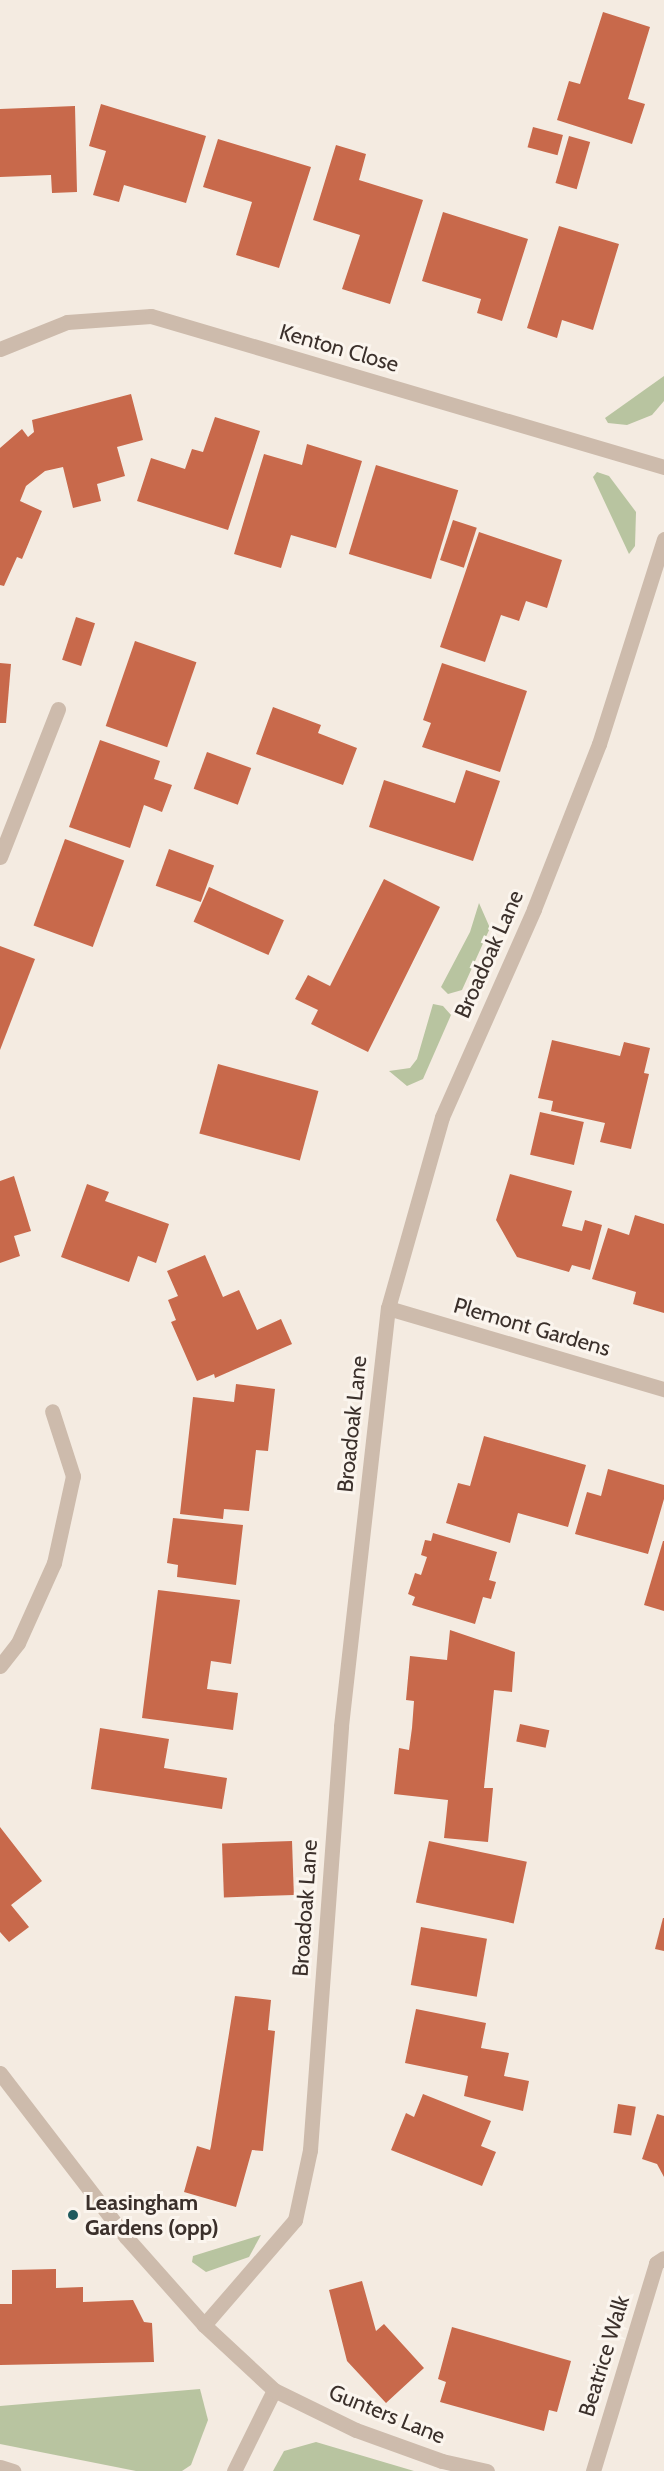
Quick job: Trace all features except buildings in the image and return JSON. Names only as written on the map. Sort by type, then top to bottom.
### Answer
[{"type":"street","name":"Kenton Close","points":[[0,349],[67,322],[152,316],[664,467]]},
{"type":"street","name":"Broadoak Lane","points":[[204,2325],[295,2220],[309,2150],[341,1726],[388,1308],[442,1116],[534,909],[599,744],[664,539]]},
{"type":"street","points":[[0,857],[6,829],[58,709]]},
{"type":"street","name":"Plemont Gardens","points":[[388,1308],[664,1389]]},
{"type":"street","points":[[0,1665],[18,1643],[54,1563],[73,1476],[52,1411]]},
{"type":"street","name":"Gunters Lane","points":[[0,2073],[126,2237],[204,2325],[274,2390],[356,2430],[442,2462],[487,2471]]},
{"type":"street","name":"Beatrice Walk","points":[[593,2471],[656,2263],[664,2258]]},
{"type":"street","points":[[234,2471],[274,2390]]},
{"type":"street","points":[[0,2467],[13,2471]]},
{"type":"green space","points":[[664,376],[664,401],[652,415],[627,425],[608,423],[605,418]]},
{"type":"green space","points":[[597,472],[609,476],[636,512],[635,546],[629,554],[593,477]]},
{"type":"green space","points":[[479,903],[490,928],[462,990],[448,994],[441,987],[470,932]]},
{"type":"green space","points":[[433,1004],[443,1006],[451,1015],[423,1079],[407,1086],[389,1071],[410,1068],[417,1059]]},
{"type":"green space","points":[[261,2235],[249,2257],[206,2272],[192,2262],[193,2256]]},
{"type":"green space","points":[[200,2389],[208,2420],[191,2465],[182,2471],[136,2471],[0,2444],[0,2406]]},
{"type":"green space","points":[[316,2442],[414,2471],[273,2471],[284,2451]]},
{"type":"place","name":"Leasingham Gardens (opp)","points":[[73,2215]]}]
